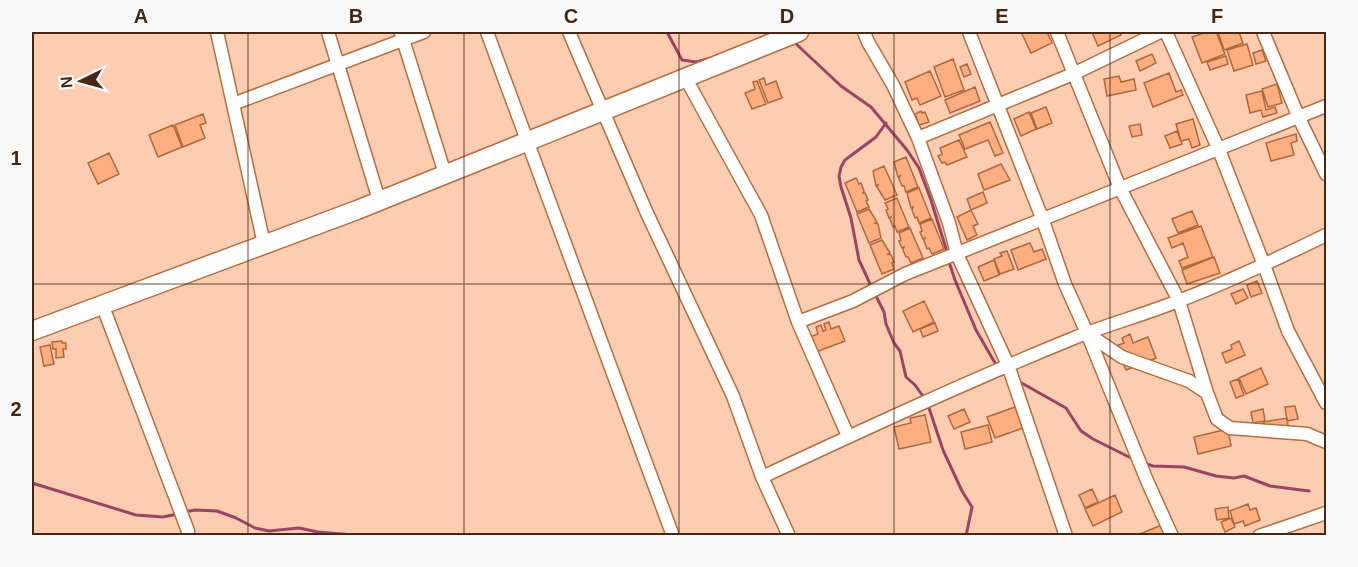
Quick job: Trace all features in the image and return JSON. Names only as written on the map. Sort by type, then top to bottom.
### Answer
[{"type":"street","points":[[217,32],[264,244]]},
{"type":"street","points":[[328,32],[379,200]]},
{"type":"street","points":[[233,104],[338,64],[402,35],[424,32]]},
{"type":"street","points":[[487,32],[673,536]]},
{"type":"street","points":[[569,32],[646,211],[733,396],[762,477],[789,536]]},
{"type":"street","points":[[32,331],[379,200],[527,142],[602,109],[800,32]]},
{"type":"street","points":[[864,32],[918,138],[949,223],[957,254],[1008,365],[1066,536]]},
{"type":"street","points":[[969,32],[1042,218],[1065,284],[1148,483],[1173,536]]},
{"type":"street","points":[[1057,32],[1120,188],[1179,301],[1217,419],[1230,428],[1307,434],[1326,442]]},
{"type":"street","points":[[918,138],[1073,74],[1160,32]]},
{"type":"street","points":[[1166,32],[1218,150],[1288,331],[1326,403]]},
{"type":"street","points":[[1263,32],[1299,118],[1326,174]]},
{"type":"street","points":[[402,35],[445,174]]},
{"type":"street","points":[[685,77],[761,215],[798,322],[848,436]]},
{"type":"street","points":[[798,322],[852,301],[905,274],[1326,106]]},
{"type":"street","points":[[762,477],[1008,365],[1087,333],[1179,301],[1326,236]]},
{"type":"street","points":[[102,304],[188,531],[187,536]]},
{"type":"street","points":[[1087,333],[1122,357],[1189,381],[1207,393]]},
{"type":"street","points":[[1259,536],[1326,513]]},
{"type":"building","points":[[1021,32],[1047,32],[1052,43],[1031,53]]},
{"type":"building","points":[[1092,32],[1119,32],[1121,35],[1098,46]]},
{"type":"building","points":[[1207,32],[1216,32],[1225,54],[1202,63],[1192,37]]},
{"type":"building","points":[[1218,32],[1239,32],[1243,43],[1224,50]]},
{"type":"building","points":[[1247,44],[1253,65],[1234,71],[1227,50]]},
{"type":"building","points":[[1262,50],[1266,61],[1256,64],[1253,53]]},
{"type":"building","points":[[1152,54],[1156,63],[1140,71],[1136,61]]},
{"type":"building","points":[[1226,56],[1228,64],[1210,70],[1207,62]]},
{"type":"building","points":[[953,59],[964,90],[945,97],[934,67]]},
{"type":"building","points":[[967,64],[971,74],[964,77],[960,67]]},
{"type":"building","points":[[930,71],[941,96],[920,105],[917,98],[912,100],[905,82]]},
{"type":"building","points":[[1169,73],[1176,92],[1181,90],[1183,95],[1153,107],[1144,83]]},
{"type":"building","points":[[1119,76],[1121,82],[1134,79],[1136,90],[1107,96],[1104,79]]},
{"type":"building","points":[[764,78],[766,85],[776,81],[782,98],[768,103],[759,80]]},
{"type":"building","points":[[757,81],[766,104],[752,109],[745,93],[755,89],[753,82]]},
{"type":"building","points":[[1277,84],[1282,103],[1268,107],[1262,89]]},
{"type":"building","points":[[975,87],[980,101],[950,113],[945,100]]},
{"type":"building","points":[[1262,91],[1266,110],[1275,107],[1277,113],[1263,117],[1261,110],[1250,113],[1246,95]]},
{"type":"building","points":[[1046,107],[1052,123],[1037,129],[1031,113]]},
{"type":"building","points":[[925,112],[929,122],[919,125],[915,114]]},
{"type":"building","points":[[1029,112],[1036,129],[1021,136],[1014,119]]},
{"type":"building","points":[[203,114],[206,123],[200,125],[205,138],[183,147],[175,125]]},
{"type":"building","points":[[1193,119],[1200,145],[1192,148],[1189,139],[1181,141],[1176,124]]},
{"type":"building","points":[[990,122],[1003,153],[995,156],[988,140],[965,149],[959,135]]},
{"type":"building","points":[[1140,124],[1142,135],[1132,137],[1129,126]]},
{"type":"building","points":[[173,125],[182,147],[158,157],[149,135]]},
{"type":"building","points":[[1177,131],[1182,144],[1170,148],[1165,136]]},
{"type":"building","points":[[1296,134],[1297,141],[1291,143],[1294,155],[1271,161],[1266,143]]},
{"type":"building","points":[[959,140],[967,157],[947,165],[945,162],[942,163],[938,156],[942,154],[940,148]]},
{"type":"building","points":[[109,153],[119,174],[98,184],[88,163]]},
{"type":"building","points":[[906,157],[918,187],[906,192],[899,179],[900,176],[898,177],[894,162]]},
{"type":"building","points":[[1001,164],[1010,180],[984,190],[978,174]]},
{"type":"building","points":[[884,166],[897,195],[885,200],[878,185],[876,186],[873,171]]},
{"type":"building","points":[[856,178],[859,184],[861,183],[869,207],[857,212],[845,183]]},
{"type":"building","points":[[919,188],[931,218],[919,223],[912,210],[913,207],[911,208],[907,193]]},
{"type":"building","points":[[983,192],[987,203],[971,210],[967,199]]},
{"type":"building","points":[[897,198],[909,227],[897,232],[895,226],[893,227],[891,217],[889,218],[885,203]]},
{"type":"building","points":[[869,209],[877,222],[875,223],[878,224],[881,238],[869,243],[857,214]]},
{"type":"building","points":[[971,210],[978,224],[973,226],[977,235],[967,240],[957,217]]},
{"type":"building","points":[[1192,211],[1198,225],[1178,233],[1172,219]]},
{"type":"building","points":[[932,219],[944,249],[932,254],[929,248],[927,249],[925,238],[923,239],[920,232],[922,231],[920,224]]},
{"type":"building","points":[[1201,226],[1213,257],[1182,268],[1179,261],[1188,257],[1183,243],[1172,248],[1168,238]]},
{"type":"building","points":[[910,228],[923,258],[911,263],[899,241],[901,240],[899,233]]},
{"type":"building","points":[[882,240],[894,262],[892,263],[894,269],[882,274],[870,245]]},
{"type":"building","points":[[1030,243],[1034,252],[1042,249],[1046,259],[1018,270],[1011,250]]},
{"type":"building","points":[[1007,251],[1014,269],[1000,274],[994,259],[1002,256],[1000,253]]},
{"type":"building","points":[[1214,257],[1220,273],[1187,284],[1182,270]]},
{"type":"building","points":[[994,260],[999,275],[984,281],[978,267]]},
{"type":"building","points":[[1257,281],[1262,293],[1251,297],[1247,285]]},
{"type":"building","points":[[1243,289],[1248,298],[1236,304],[1231,294]]},
{"type":"building","points":[[924,301],[934,322],[913,332],[903,311]]},
{"type":"building","points":[[829,322],[831,329],[839,326],[845,341],[816,352],[810,337],[818,334],[816,327],[821,325],[823,331],[826,330],[824,324]]},
{"type":"building","points":[[935,323],[938,331],[923,337],[920,329]]},
{"type":"building","points":[[1130,334],[1133,343],[1148,337],[1156,358],[1126,370],[1116,346],[1124,343],[1122,338]]},
{"type":"building","points":[[1239,341],[1245,355],[1226,363],[1222,353],[1232,349],[1231,345]]},
{"type":"building","points":[[52,342],[66,343],[66,349],[63,349],[64,357],[56,358],[56,349],[53,349]]},
{"type":"building","points":[[50,345],[54,364],[44,366],[40,347]]},
{"type":"building","points":[[1261,368],[1268,384],[1246,394],[1239,378]]},
{"type":"building","points":[[1238,379],[1244,395],[1236,398],[1230,382]]},
{"type":"building","points":[[1295,406],[1298,419],[1287,421],[1285,407]]},
{"type":"building","points":[[1015,407],[1023,428],[995,438],[987,417]]},
{"type":"building","points":[[964,409],[970,422],[954,429],[948,416]]},
{"type":"building","points":[[1263,409],[1265,421],[1253,423],[1251,412]]},
{"type":"building","points":[[925,415],[931,442],[899,449],[894,427],[911,423],[910,418]]},
{"type":"building","points":[[1287,418],[1289,433],[1265,436],[1263,422]]},
{"type":"building","points":[[988,425],[992,442],[965,449],[961,432]]},
{"type":"building","points":[[1228,429],[1231,446],[1198,454],[1194,437]]},
{"type":"building","points":[[1092,489],[1098,502],[1085,508],[1079,495]]},
{"type":"building","points":[[1115,495],[1122,512],[1093,526],[1085,509]]},
{"type":"building","points":[[1248,504],[1250,510],[1256,508],[1260,520],[1245,526],[1243,521],[1234,524],[1230,511]]},
{"type":"building","points":[[1228,507],[1229,518],[1217,520],[1215,509]]},
{"type":"building","points":[[1231,518],[1235,527],[1225,532],[1221,522]]},
{"type":"building","points":[[1164,524],[1168,536],[1135,536]]},
{"type":"waterway","points":[[667,32],[682,60],[696,62],[715,57]]},
{"type":"waterway","points":[[793,41],[841,86],[871,107],[907,150],[919,168],[947,252]]},
{"type":"waterway","points":[[872,288],[859,260],[851,218],[839,176],[845,160],[876,137],[886,123]]},
{"type":"waterway","points":[[948,259],[976,330],[998,366]]},
{"type":"waterway","points":[[875,294],[884,312],[894,343],[900,351],[906,377],[925,399]]},
{"type":"waterway","points":[[1018,381],[1066,408],[1081,431],[1135,460]]},
{"type":"waterway","points":[[928,405],[943,450],[972,507],[966,536]]},
{"type":"waterway","points":[[1144,463],[1153,466],[1184,467],[1216,476],[1234,478],[1244,476],[1270,486],[1309,491]]},
{"type":"waterway","points":[[32,483],[136,515],[163,517],[177,514]]},
{"type":"waterway","points":[[184,512],[217,511],[255,528],[269,531],[299,528],[366,536]]}]
